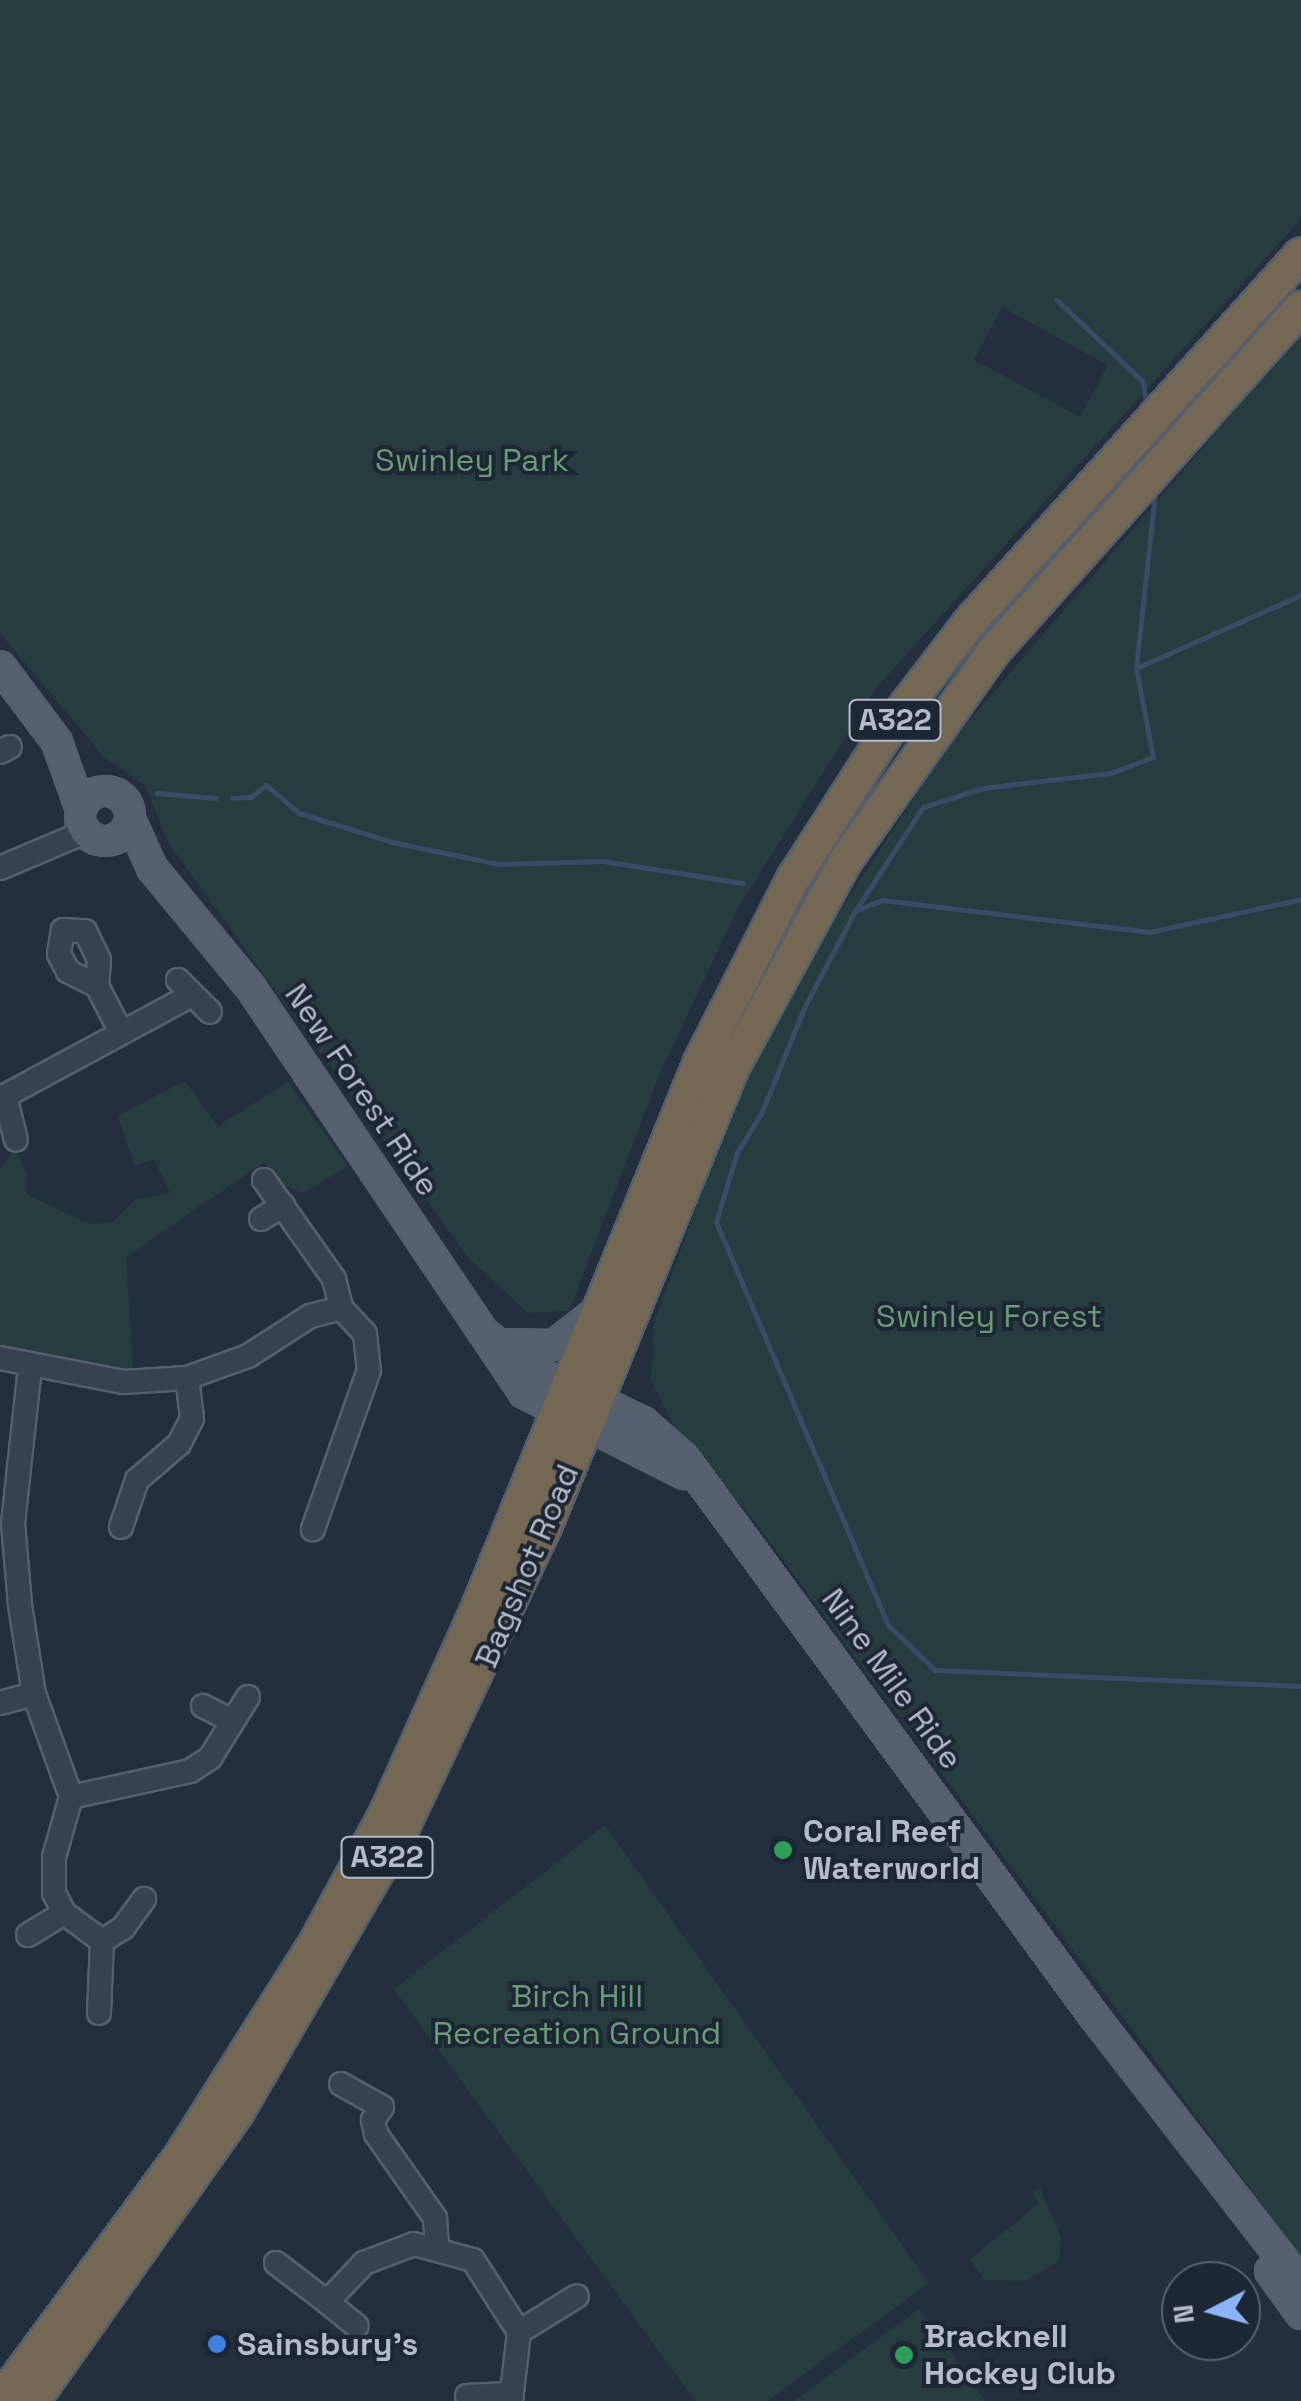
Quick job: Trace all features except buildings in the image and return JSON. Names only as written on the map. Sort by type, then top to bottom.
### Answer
[{"type":"highway","name":"Bagshot Road","points":[[189,2164],[332,1958],[472,1692],[576,1405],[595,1313],[674,1123],[771,918],[897,717],[1000,585],[1301,254]]},
{"type":"highway","name":"Bagshot Road","points":[[189,2164],[386,1813],[734,1065],[801,934],[873,816],[992,652],[1301,308]]},
{"type":"highway","name":"A322","points":[[0,2401],[189,2164]]},
{"type":"highway","name":"A322","points":[[33,2401],[189,2164]]},
{"type":"main road","points":[[0,666],[57,742],[102,791],[122,797],[130,819],[120,836],[91,828]]},
{"type":"main road","points":[[57,742],[91,828]]},
{"type":"main road","points":[[91,828],[89,796],[102,791]]},
{"type":"main road","name":"New Forest Ride","points":[[130,819],[172,895]]},
{"type":"main road","name":"New Forest Ride","points":[[91,828],[172,895],[251,988],[524,1393],[576,1405]]},
{"type":"main road","points":[[490,1338],[554,1346],[595,1313]]},
{"type":"main road","name":"Nine Mile Ride","points":[[576,1405],[668,1442],[1093,2015],[1301,2284]]},
{"type":"main road","name":"Nine Mile Ride","points":[[1093,2015],[1112,2054],[1301,2314]]},
{"type":"street","points":[[0,868],[91,828]]},
{"type":"street","points":[[98,986],[121,1032]]},
{"type":"street","points":[[16,1140],[3,1095],[121,1032],[184,988],[210,1012]]},
{"type":"street","points":[[264,1180],[334,1279],[341,1308],[365,1334],[370,1370],[313,1529]]},
{"type":"street","points":[[261,1220],[283,1205]]},
{"type":"street","points":[[0,1358],[30,1367],[123,1382],[187,1378],[248,1356],[310,1316],[341,1308]]},
{"type":"street","points":[[30,1367],[6,1522],[34,1694],[71,1797],[54,1858],[54,1893],[64,1913],[102,1952]]},
{"type":"street","points":[[121,1527],[136,1480],[179,1444],[192,1418],[187,1378]]},
{"type":"street","points":[[0,1703],[34,1694]]},
{"type":"street","points":[[71,1797],[190,1771],[210,1758],[230,1720],[248,1697]]},
{"type":"street","points":[[202,1706],[230,1720]]},
{"type":"street","points":[[99,2013],[102,1952],[144,1899]]},
{"type":"street","points":[[28,1934],[64,1913]]},
{"type":"street","points":[[341,2084],[382,2107],[374,2120],[376,2134],[435,2218],[436,2249]]},
{"type":"street","points":[[328,2302],[364,2263],[414,2244],[473,2260],[519,2332],[510,2397],[467,2396]]},
{"type":"street","points":[[276,2263],[356,2326]]},
{"type":"street","points":[[519,2332],[577,2296]]},
{"type":"green space","name":"Swinley Park","points":[[0,0],[1301,0],[1301,219],[877,687],[738,908],[660,1073],[569,1311],[528,1313],[467,1256],[167,841],[146,786],[103,756],[0,633]],"holes":[[[1002,307],[1108,365],[1080,417],[974,360]]]},
{"type":"green space","points":[[1301,267],[1301,297],[1170,438],[1138,446]]},
{"type":"green space","name":"Swinley Forest","points":[[1301,333],[1301,2257],[755,1522],[675,1428],[651,1380],[654,1323],[734,1103],[808,960],[949,744]]},
{"type":"green space","points":[[1147,464],[841,841],[749,996],[668,1174],[697,1093],[808,876],[949,669],[1121,465]]},
{"type":"green space","points":[[185,1081],[218,1126],[288,1082],[348,1166],[303,1193],[283,1186],[264,1162],[126,1257],[134,1382],[0,1358],[0,1170],[15,1147],[28,1178],[26,1194],[89,1224],[113,1222],[136,1199],[170,1193],[154,1159],[135,1166],[118,1116]]},
{"type":"green space","name":"Birch Hill Recreation Ground","points":[[605,1825],[929,2283],[767,2401],[695,2401],[394,1989]]},
{"type":"green space","points":[[1040,2188],[1061,2237],[1059,2261],[1025,2281],[985,2280],[970,2259],[1039,2204],[1033,2193]]},
{"type":"green space","name":"Bracknell Hockey Club","points":[[919,2309],[986,2401],[794,2401]]},
{"type":"waterway","points":[[1057,300],[1143,382],[1146,404]]},
{"type":"waterway","points":[[1136,668],[1155,493]]},
{"type":"waterway","points":[[1301,595],[1136,668],[1153,757],[1110,773],[983,788],[923,807],[855,911],[805,1006],[761,1114],[737,1152],[716,1222],[888,1625],[935,1670],[1301,1686]]},
{"type":"waterway","points":[[232,798],[251,797],[266,785],[299,813],[392,842],[498,864],[603,861],[742,883]]},
{"type":"waterway","points":[[157,793],[216,798]]},
{"type":"waterway","points":[[858,910],[882,900],[1150,932],[1301,899]]},
{"type":"place","name":"Coral Reef Waterworld","points":[[783,1850]]},
{"type":"place","name":"Sainsbury's","points":[[217,2344]]},
{"type":"place","name":"Bracknell Hockey Club","points":[[904,2355]]}]
